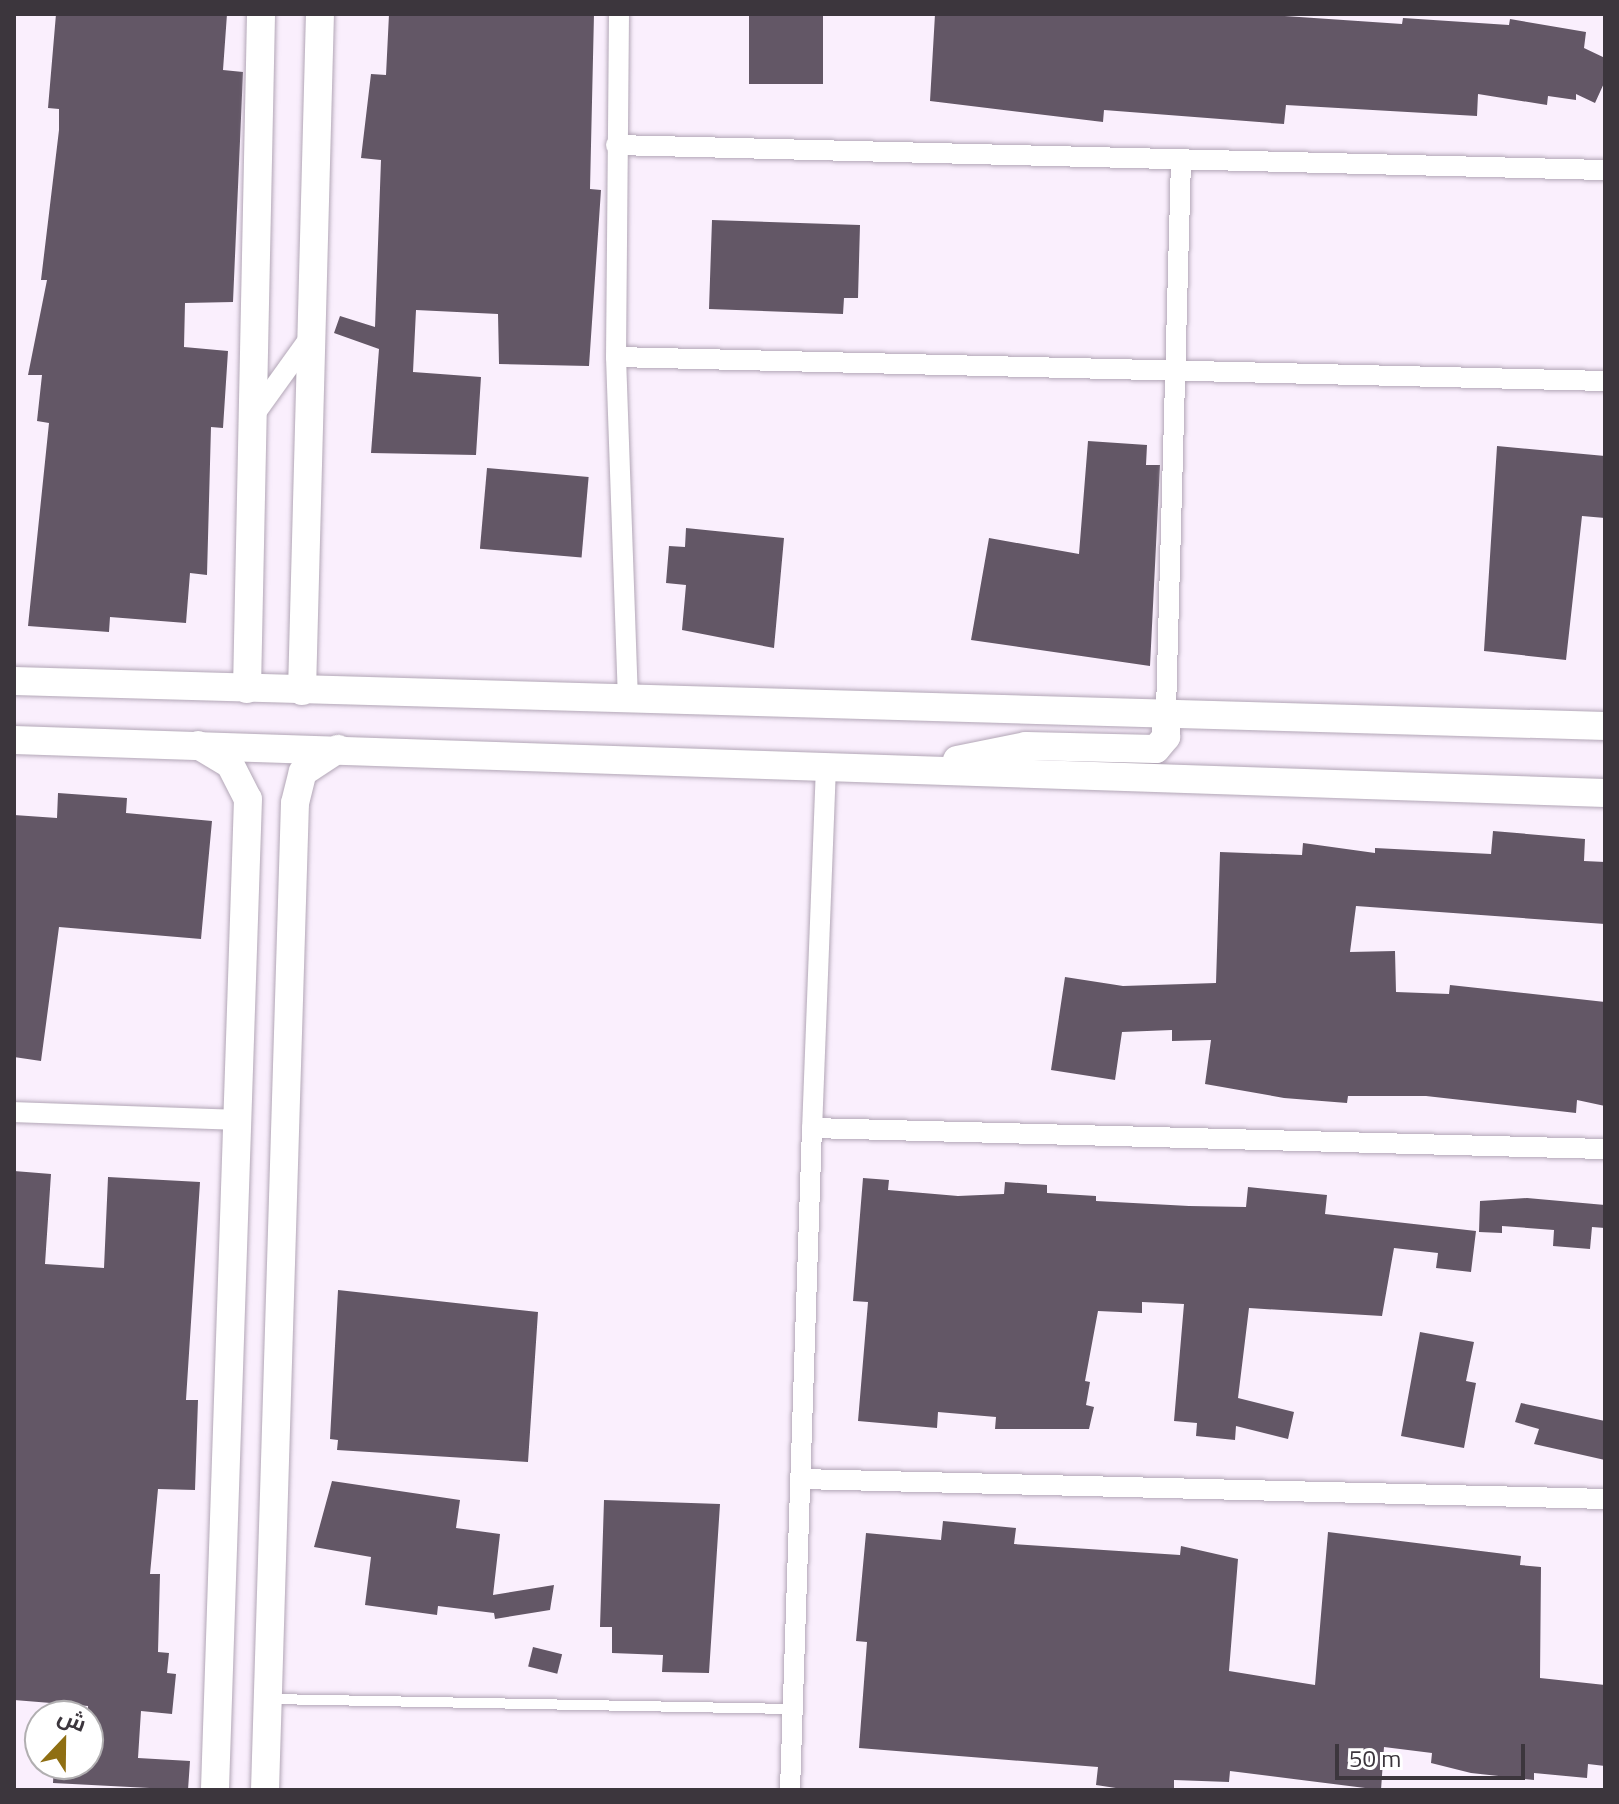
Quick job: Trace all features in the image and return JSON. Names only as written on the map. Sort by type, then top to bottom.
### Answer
[{"type":"street","points":[[247,689],[261,14]]},
{"type":"street","points":[[302,691],[308,340],[320,14]]},
{"type":"street","points":[[619,14],[616,357],[628,699]]},
{"type":"street","points":[[616,145],[1605,170]]},
{"type":"street","points":[[909,769],[1026,746],[1156,749],[1166,737],[1181,159]]},
{"type":"street","points":[[251,420],[308,340]]},
{"type":"street","points":[[616,357],[1605,381]]},
{"type":"street","points":[[14,681],[302,691],[1166,711],[1605,726]]},
{"type":"street","points":[[14,740],[340,748],[1605,793]]},
{"type":"street","points":[[197,745],[242,781],[248,826],[215,1790]]},
{"type":"street","points":[[265,1790],[294,830],[303,772],[340,748]]},
{"type":"street","points":[[790,1790],[826,766]]},
{"type":"street","points":[[248,826],[259,803],[271,801],[294,830]]},
{"type":"street","points":[[14,1112],[238,1120]]},
{"type":"street","points":[[812,1128],[1605,1149]]},
{"type":"street","points":[[800,1479],[1605,1499]]},
{"type":"lane","points":[[268,1699],[792,1709]]},
{"type":"building","points":[[56,14],[227,14],[223,70],[243,72],[233,302],[185,303],[184,347],[228,351],[223,428],[211,427],[207,575],[190,573],[186,623],[110,617],[109,632],[28,626],[49,423],[37,421],[42,375],[28,375],[47,280],[41,280],[59,130],[59,109],[48,108]]},
{"type":"building","points":[[389,14],[594,14],[590,189],[601,190],[589,366],[499,364],[498,314],[416,310],[413,372],[481,377],[476,455],[371,453],[379,349],[334,333],[340,316],[375,327],[381,160],[361,158],[371,74],[386,75]]},
{"type":"building","points":[[749,14],[823,14],[823,84],[749,84]]},
{"type":"building","points":[[935,14],[1254,14],[1402,24],[1403,18],[1509,25],[1510,19],[1586,32],[1584,48],[1605,58],[1605,81],[1595,103],[1576,94],[1576,100],[1548,96],[1547,105],[1478,94],[1477,116],[1286,105],[1284,124],[1104,110],[1103,122],[930,101]]},
{"type":"building","points":[[712,220],[860,225],[858,298],[844,298],[843,314],[709,309]]},
{"type":"building","points":[[1088,441],[1147,445],[1146,465],[1160,465],[1150,666],[971,640],[989,538],[1079,554]]},
{"type":"building","points":[[1497,446],[1605,456],[1605,518],[1582,516],[1566,660],[1484,651]]},
{"type":"building","points":[[487,468],[589,477],[582,558],[480,549]]},
{"type":"building","points":[[686,528],[784,538],[774,648],[682,630],[686,585],[666,583],[669,546],[685,547]]},
{"type":"building","points":[[58,793],[127,798],[126,813],[212,821],[201,939],[59,927],[41,1061],[14,1057],[14,815],[57,818]]},
{"type":"building","points":[[1493,831],[1585,839],[1584,861],[1605,862],[1605,924],[1356,906],[1350,952],[1395,951],[1396,992],[1449,994],[1450,985],[1605,1002],[1605,1106],[1577,1100],[1576,1113],[1426,1096],[1348,1096],[1347,1103],[1284,1098],[1205,1084],[1211,1040],[1172,1041],[1172,1030],[1122,1032],[1115,1080],[1051,1070],[1065,977],[1123,986],[1216,983],[1220,852],[1302,855],[1303,843],[1375,853],[1375,848],[1491,854]]},
{"type":"building","points":[[14,1171],[51,1174],[45,1264],[104,1268],[108,1177],[200,1182],[186,1400],[198,1400],[195,1490],[158,1489],[150,1574],[160,1574],[158,1652],[169,1653],[167,1673],[176,1674],[172,1714],[141,1711],[138,1758],[190,1761],[188,1790],[53,1783],[53,1780],[104,1780],[104,1700],[14,1700]]},
{"type":"building","points":[[863,1178],[889,1180],[888,1190],[958,1196],[1004,1194],[1005,1182],[1047,1185],[1047,1193],[1096,1196],[1096,1201],[1189,1206],[1246,1207],[1248,1187],[1327,1195],[1325,1214],[1476,1231],[1471,1272],[1436,1268],[1438,1253],[1394,1248],[1382,1316],[1249,1308],[1238,1398],[1294,1412],[1288,1439],[1236,1426],[1235,1440],[1196,1436],[1197,1423],[1174,1421],[1184,1304],[1142,1302],[1142,1313],[1098,1311],[1085,1381],[1090,1382],[1086,1405],[1094,1407],[1089,1429],[995,1429],[996,1417],[938,1412],[937,1428],[858,1421],[868,1302],[853,1301]]},
{"type":"building","points":[[1527,1198],[1605,1205],[1605,1228],[1592,1227],[1590,1249],[1553,1246],[1554,1230],[1502,1226],[1502,1233],[1479,1232],[1480,1201]]},
{"type":"building","points":[[338,1290],[538,1312],[528,1462],[337,1450],[338,1440],[330,1439]]},
{"type":"building","points":[[1420,1332],[1474,1342],[1466,1381],[1476,1383],[1464,1448],[1401,1436]]},
{"type":"building","points":[[1521,1403],[1605,1421],[1605,1460],[1534,1444],[1539,1429],[1515,1422]]},
{"type":"building","points":[[332,1481],[460,1500],[456,1528],[500,1534],[493,1595],[554,1585],[550,1610],[495,1619],[494,1613],[438,1606],[437,1615],[365,1605],[371,1557],[314,1547]]},
{"type":"building","points":[[604,1500],[720,1504],[709,1673],[662,1672],[663,1655],[612,1653],[612,1627],[600,1627]]},
{"type":"building","points":[[943,1521],[1016,1528],[1014,1544],[1180,1555],[1181,1546],[1238,1559],[1229,1671],[1315,1685],[1328,1532],[1521,1556],[1520,1565],[1541,1567],[1540,1678],[1605,1685],[1605,1766],[1588,1764],[1587,1778],[1534,1773],[1534,1780],[1471,1773],[1431,1763],[1432,1753],[1384,1747],[1381,1790],[1230,1771],[1229,1782],[1174,1780],[1174,1790],[1129,1790],[1096,1785],[1098,1767],[859,1748],[867,1642],[856,1641],[866,1533],[941,1540]]},
{"type":"building","points":[[533,1647],[562,1654],[557,1674],[528,1666]]}]
